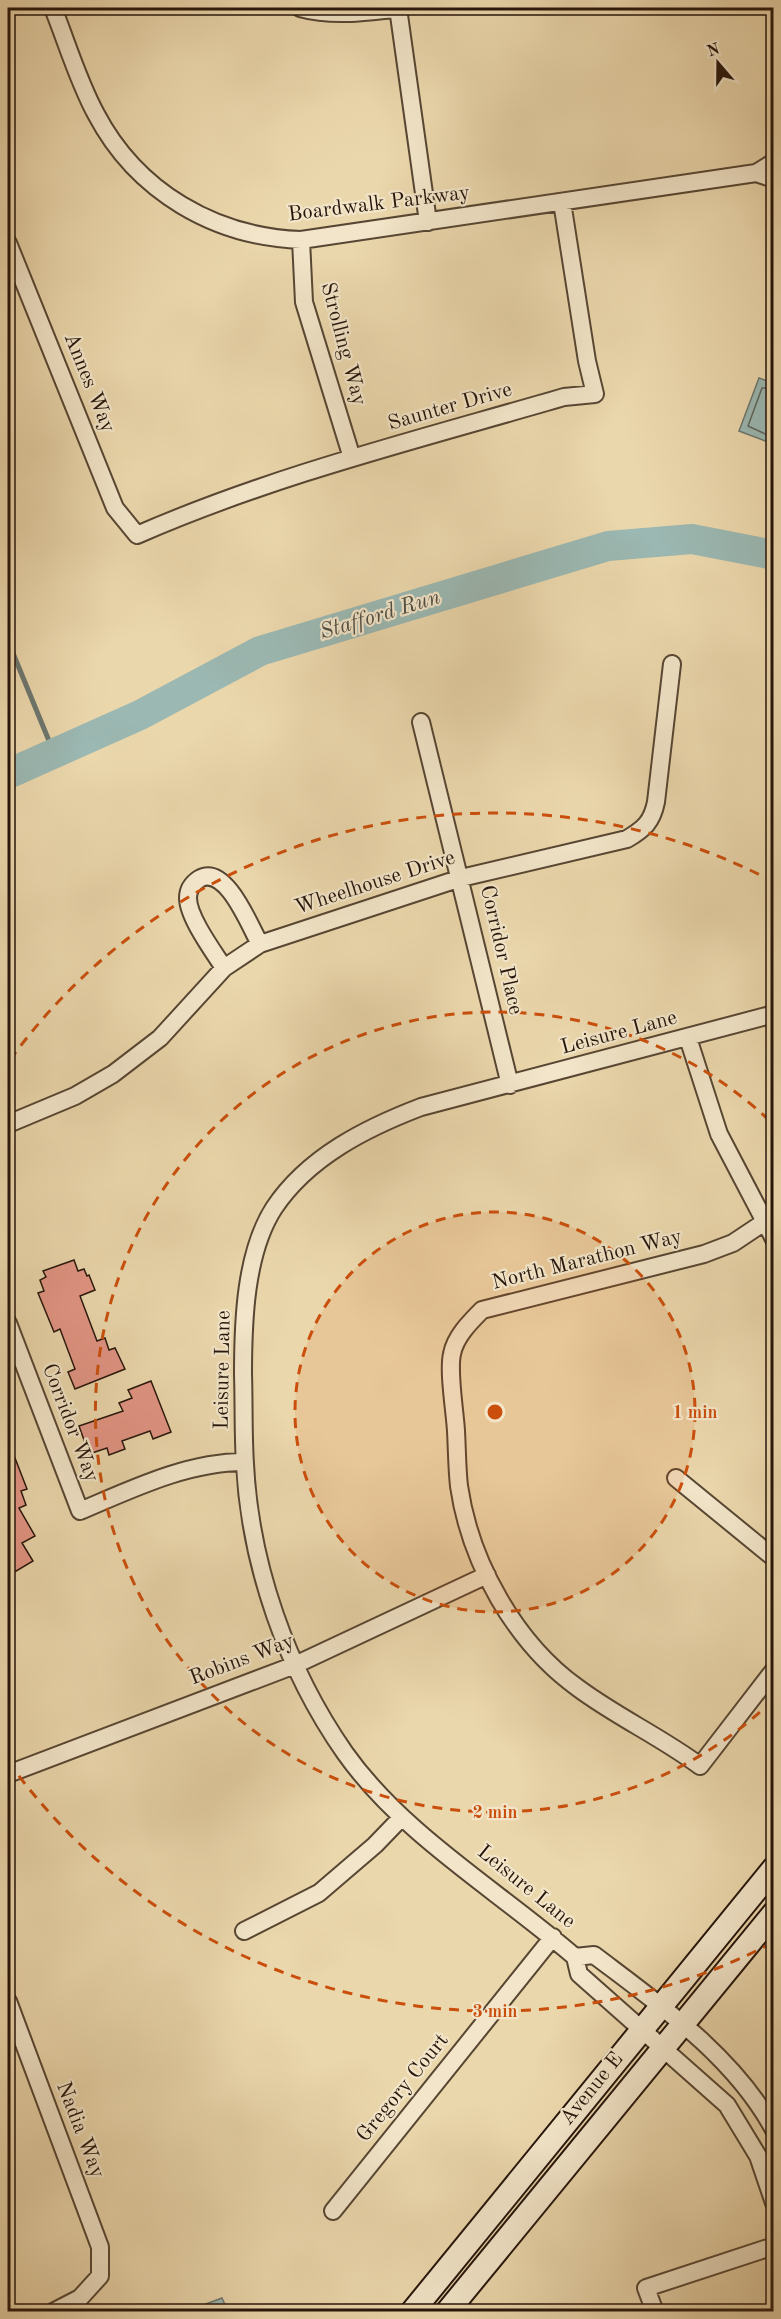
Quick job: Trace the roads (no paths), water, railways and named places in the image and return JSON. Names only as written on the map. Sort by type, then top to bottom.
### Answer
[{"type":"street","name":"Boardwalk Parkway","points":[[53,8],[95,114],[119,151],[147,182],[183,207],[230,228],[269,238],[301,240],[756,173],[774,162]]},
{"type":"street","points":[[300,8],[315,12],[347,13],[399,8],[428,222]]},
{"type":"street","name":"Boardwalk Parkway","points":[[756,173],[774,179]]},
{"type":"street","name":"Saunter Drive","points":[[137,536],[223,499],[352,458],[564,397],[595,394],[587,361],[562,202]]},
{"type":"street","name":"Strolling Way","points":[[301,240],[304,302],[352,458]]},
{"type":"street","name":"Annes Way","points":[[8,243],[115,508],[137,536]]},
{"type":"street","name":"Wheelhouse Drive","points":[[8,1124],[75,1096],[113,1074],[160,1038],[224,968],[260,944],[461,878],[627,839],[642,830],[653,818],[656,802],[672,664]]},
{"type":"street","name":"Corridor Place","points":[[421,722],[510,1085]]},
{"type":"street","points":[[224,968],[192,915],[188,898],[192,884],[202,877],[214,876],[224,882],[260,944]]},
{"type":"street","name":"Leisure Lane","points":[[774,1014],[421,1107],[379,1123],[330,1152],[274,1209],[260,1242],[247,1286],[243,1327],[244,1462],[258,1554],[271,1600],[295,1665],[318,1709],[345,1753],[374,1790],[402,1817],[576,1957],[579,1974],[640,2031],[727,2105],[758,2156],[774,2203]]},
{"type":"street","points":[[688,1038],[719,1134],[763,1223],[774,1239]]},
{"type":"street","name":"North Marathon Way","points":[[763,1223],[733,1244],[704,1254],[482,1310],[463,1329],[452,1354],[459,1486],[470,1537],[487,1575],[512,1618],[541,1656],[575,1686],[621,1718],[672,1745],[700,1766],[774,1670]]},
{"type":"street","name":"Corridor Way","points":[[8,1323],[80,1511],[192,1468],[221,1462],[244,1462]]},
{"type":"street","points":[[676,1478],[774,1558]]},
{"type":"street","name":"Robins Way","points":[[8,1774],[295,1665],[487,1575]]},
{"type":"street","points":[[244,1931],[319,1893],[375,1845],[402,1817]]},
{"type":"street","name":"Avenue E","points":[[416,2310],[774,1868]]},
{"type":"street","name":"Avenue E","points":[[447,2312],[774,1913]]},
{"type":"street","name":"Gregory Court","points":[[333,2211],[553,1937]]},
{"type":"street","name":"Leisure Lane","points":[[576,1957],[594,1955],[683,2024],[757,2099],[774,2130]]},
{"type":"street","name":"Nadia Way","points":[[8,2001],[100,2247],[100,2276],[80,2298],[53,2312]]},
{"type":"street","points":[[655,2312],[646,2288],[774,2246]]},
{"type":"water","points":[[759,378],[773,383],[773,444],[739,431]]},
{"type":"water","points":[[222,2298],[228,2311],[187,2311]]},
{"type":"waterway","name":"Stafford Run","points":[[8,774],[140,715],[260,651],[608,546],[692,539],[774,555]]},
{"type":"waterway","points":[[8,641],[54,753]]}]
